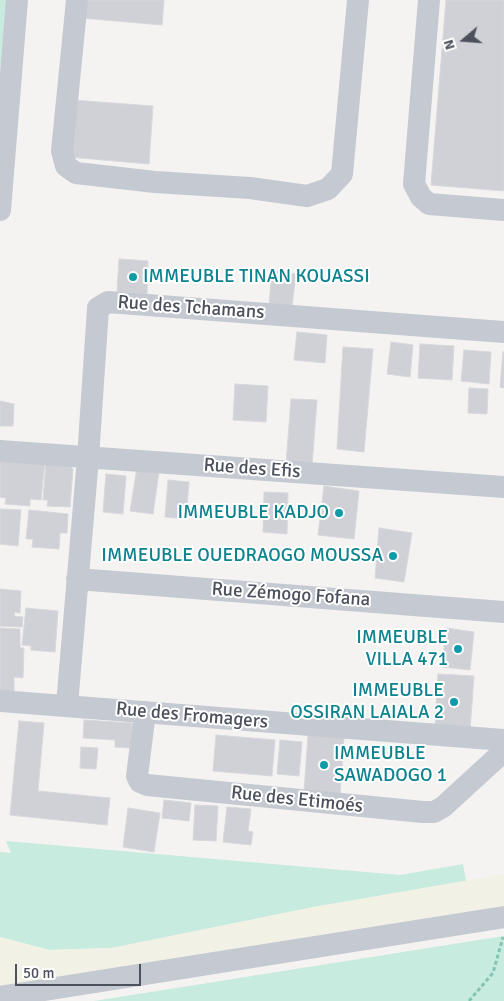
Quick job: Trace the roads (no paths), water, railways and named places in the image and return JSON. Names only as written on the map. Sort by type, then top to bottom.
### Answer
[{"type":"street","points":[[0,210],[5,83],[17,0]]},
{"type":"street","points":[[76,0],[62,151],[66,166],[76,173],[155,182],[250,188],[306,196],[328,189],[342,174],[358,0]]},
{"type":"street","points":[[429,0],[414,184],[421,197],[429,204],[504,210]]},
{"type":"street","name":"Rue des Tchamans","points":[[67,705],[88,458],[98,308],[108,302],[504,332]]},
{"type":"street","name":"Rue des Efis","points":[[0,451],[504,486]]},
{"type":"street","name":"Rue Zémogo Fofana","points":[[77,579],[504,612]]},
{"type":"street","name":"Rue des Fromagers","points":[[0,702],[67,705],[504,740]]},
{"type":"street","name":"Rue des Etimoés","points":[[145,712],[137,776],[140,782],[147,785],[434,812],[443,807],[504,751]]},
{"type":"street","points":[[0,997],[504,917]]},
{"type":"place","name":"IMMEUBLE TINAN KOUASSI","points":[[133,277]]},
{"type":"place","name":"IMMEUBLE KADJO","points":[[339,513]]},
{"type":"place","name":"IMMEUBLE OUEDRAOGO MOUSSA","points":[[393,556]]},
{"type":"place","name":"IMMEUBLE VILLA 471","points":[[458,649]]},
{"type":"place","name":"IMMEUBLE OSSIRAN LAIALA 2","points":[[454,702]]},
{"type":"place","name":"IMMEUBLE SAWADOGO 1","points":[[324,765]]}]
